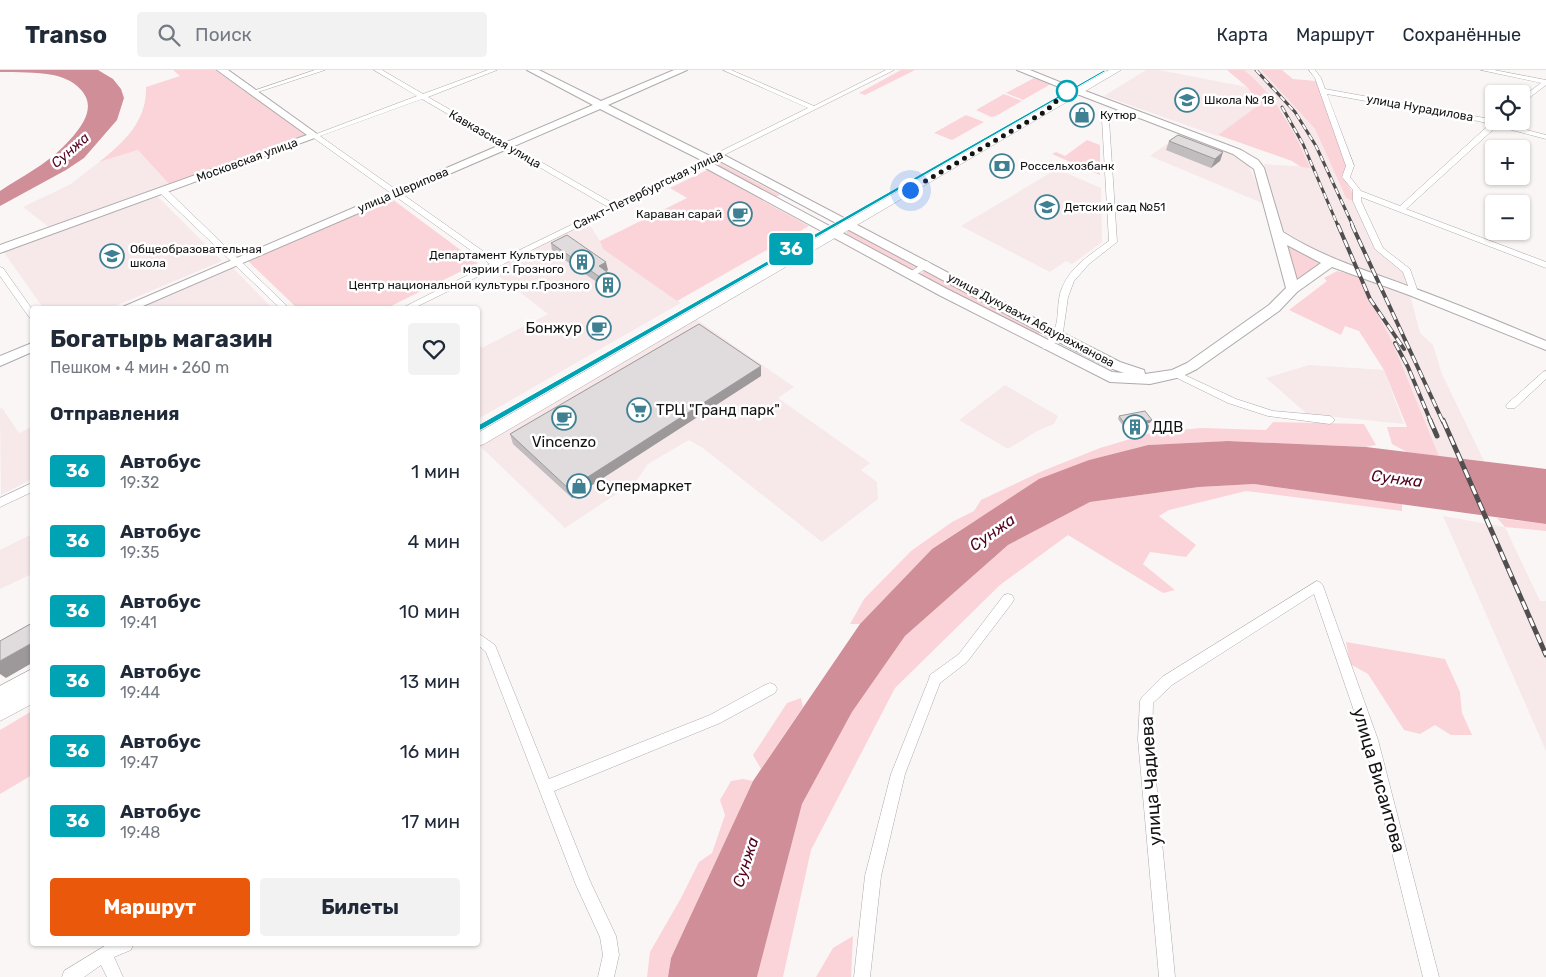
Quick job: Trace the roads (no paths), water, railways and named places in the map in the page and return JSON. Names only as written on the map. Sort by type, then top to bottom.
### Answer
[{"type":"main road","points":[[1076,90],[1104,70]]},
{"type":"main road","points":[[480,439],[839,227],[1076,90],[1116,70]]},
{"type":"main road","points":[[480,427],[839,227]]},
{"type":"main road","points":[[0,697],[30,679]]},
{"type":"main road","points":[[0,712],[30,695]]},
{"type":"street","points":[[222,70],[496,264]]},
{"type":"street","points":[[253,92],[322,70]]},
{"type":"street","name":"Кавказская улица","points":[[377,70],[614,207]]},
{"type":"street","name":"Московская улица","points":[[0,250],[494,70]]},
{"type":"street","name":"улица Дукувахи Абдурахманова","points":[[532,70],[710,160],[790,193],[911,274],[1099,374],[1110,377],[1142,379],[1176,374]]},
{"type":"street","name":"улица Шерипова","points":[[131,306],[238,263],[682,70]]},
{"type":"street","points":[[726,70],[813,108]]},
{"type":"street","name":"Санкт-Петербургская улица","points":[[410,306],[891,70]]},
{"type":"street","points":[[1022,70],[1238,152],[1254,162],[1259,168],[1264,194],[1279,235],[1293,289]]},
{"type":"street","points":[[1312,70],[1323,91],[1350,166],[1346,177],[1358,193],[1546,265]]},
{"type":"street","points":[[1484,70],[1546,82]]},
{"type":"street","points":[[1530,95],[1546,82]]},
{"type":"street","name":"улица Нурадилова","points":[[1323,91],[1485,120]]},
{"type":"street","points":[[1047,347],[1058,336],[1063,320],[1065,290],[1075,272],[1113,242],[1106,119],[1123,109]]},
{"type":"street","points":[[1400,210],[1488,130]]},
{"type":"street","name":"улица Нурадилова","points":[[1523,130],[1546,137]]},
{"type":"street","name":"улица Дукувахи Абдурахманова","points":[[710,160],[776,200],[927,264],[1115,365],[1144,374],[1176,374]]},
{"type":"street","points":[[163,191],[283,306]]},
{"type":"street","points":[[776,200],[790,193]]},
{"type":"street","points":[[1358,193],[1357,201],[1379,249],[1407,271],[1414,292]]},
{"type":"street","points":[[1279,235],[1298,248],[1329,263],[1414,292],[1546,346]]},
{"type":"street","points":[[1176,374],[1192,366],[1274,308],[1293,289],[1329,263]]},
{"type":"street","points":[[911,274],[927,264]]},
{"type":"street","points":[[0,270],[30,313]]},
{"type":"street","points":[[0,361],[30,348]]},
{"type":"street","points":[[1099,374],[1115,365]]},
{"type":"street","points":[[1176,374],[1232,401],[1272,414],[1330,420]]},
{"type":"street","points":[[1512,406],[1546,374]]},
{"type":"street","points":[[0,503],[30,488]]},
{"type":"street","name":"улица Чадиева","points":[[1167,977],[1145,739],[1147,701],[1167,681],[1317,586]]},
{"type":"street","name":"улица Висаитова","points":[[1317,586],[1370,740],[1430,977]]},
{"type":"street","points":[[862,977],[873,876],[898,774],[934,679],[963,658],[1008,599]]},
{"type":"street","points":[[480,640],[491,649],[584,885],[608,936],[611,955],[606,977]]},
{"type":"street","points":[[546,787],[715,719],[770,689]]},
{"type":"street","points":[[70,977],[104,954],[120,946]]},
{"type":"street","points":[[104,954],[115,977]]},
{"type":"water","name":"Сунжа","points":[[0,70],[98,70],[113,79],[121,89],[124,98],[117,120],[84,158],[0,206],[0,191],[41,165],[63,147],[83,122],[88,106],[84,93],[67,79],[47,74],[0,72]]},
{"type":"water","name":"Сунжа","points":[[1228,441],[1366,447],[1546,469],[1546,524],[1254,484],[1199,487],[1090,502],[1008,545],[905,636],[852,712],[802,804],[757,977],[668,977],[671,958],[753,781],[860,624],[932,549],[1039,479],[1089,460],[1148,445]]},
{"type":"railway","points":[[1256,70],[1295,112],[1316,146],[1353,226]]},
{"type":"railway","points":[[1282,107],[1303,144],[1338,226]]},
{"type":"railway","points":[[1338,225],[1370,299],[1404,349]]},
{"type":"railway","points":[[1352,225],[1443,422]]},
{"type":"railway","points":[[1395,343],[1408,367],[1431,422]]},
{"type":"railway","points":[[1430,420],[1437,436]]},
{"type":"railway","points":[[1443,420],[1546,655]]},
{"type":"place","name":"Школа № 18","points":[[1187,100]]},
{"type":"place","name":"Кутюр","points":[[1082,115]]},
{"type":"place","name":"Россельхозбанк","points":[[1002,166]]},
{"type":"place","name":"Детский сад №51","points":[[1047,207]]},
{"type":"place","name":"Караван сарай","points":[[740,214]]},
{"type":"place","name":"Общеобразовательная школа","points":[[112,256]]},
{"type":"place","name":"Департамент Культуры мэрии г. Грозного","points":[[582,262]]},
{"type":"place","name":"Центр национальной культуры г.Грозного","points":[[608,285]]},
{"type":"place","name":"Бонжур","points":[[599,328]]},
{"type":"place","name":"ТРЦ \"Гранд парк\"","points":[[639,410]]},
{"type":"place","name":"Vincenzo","points":[[564,418]]},
{"type":"place","name":"ДДВ","points":[[1135,427]]},
{"type":"place","name":"Супермаркет","points":[[579,486]]}]
